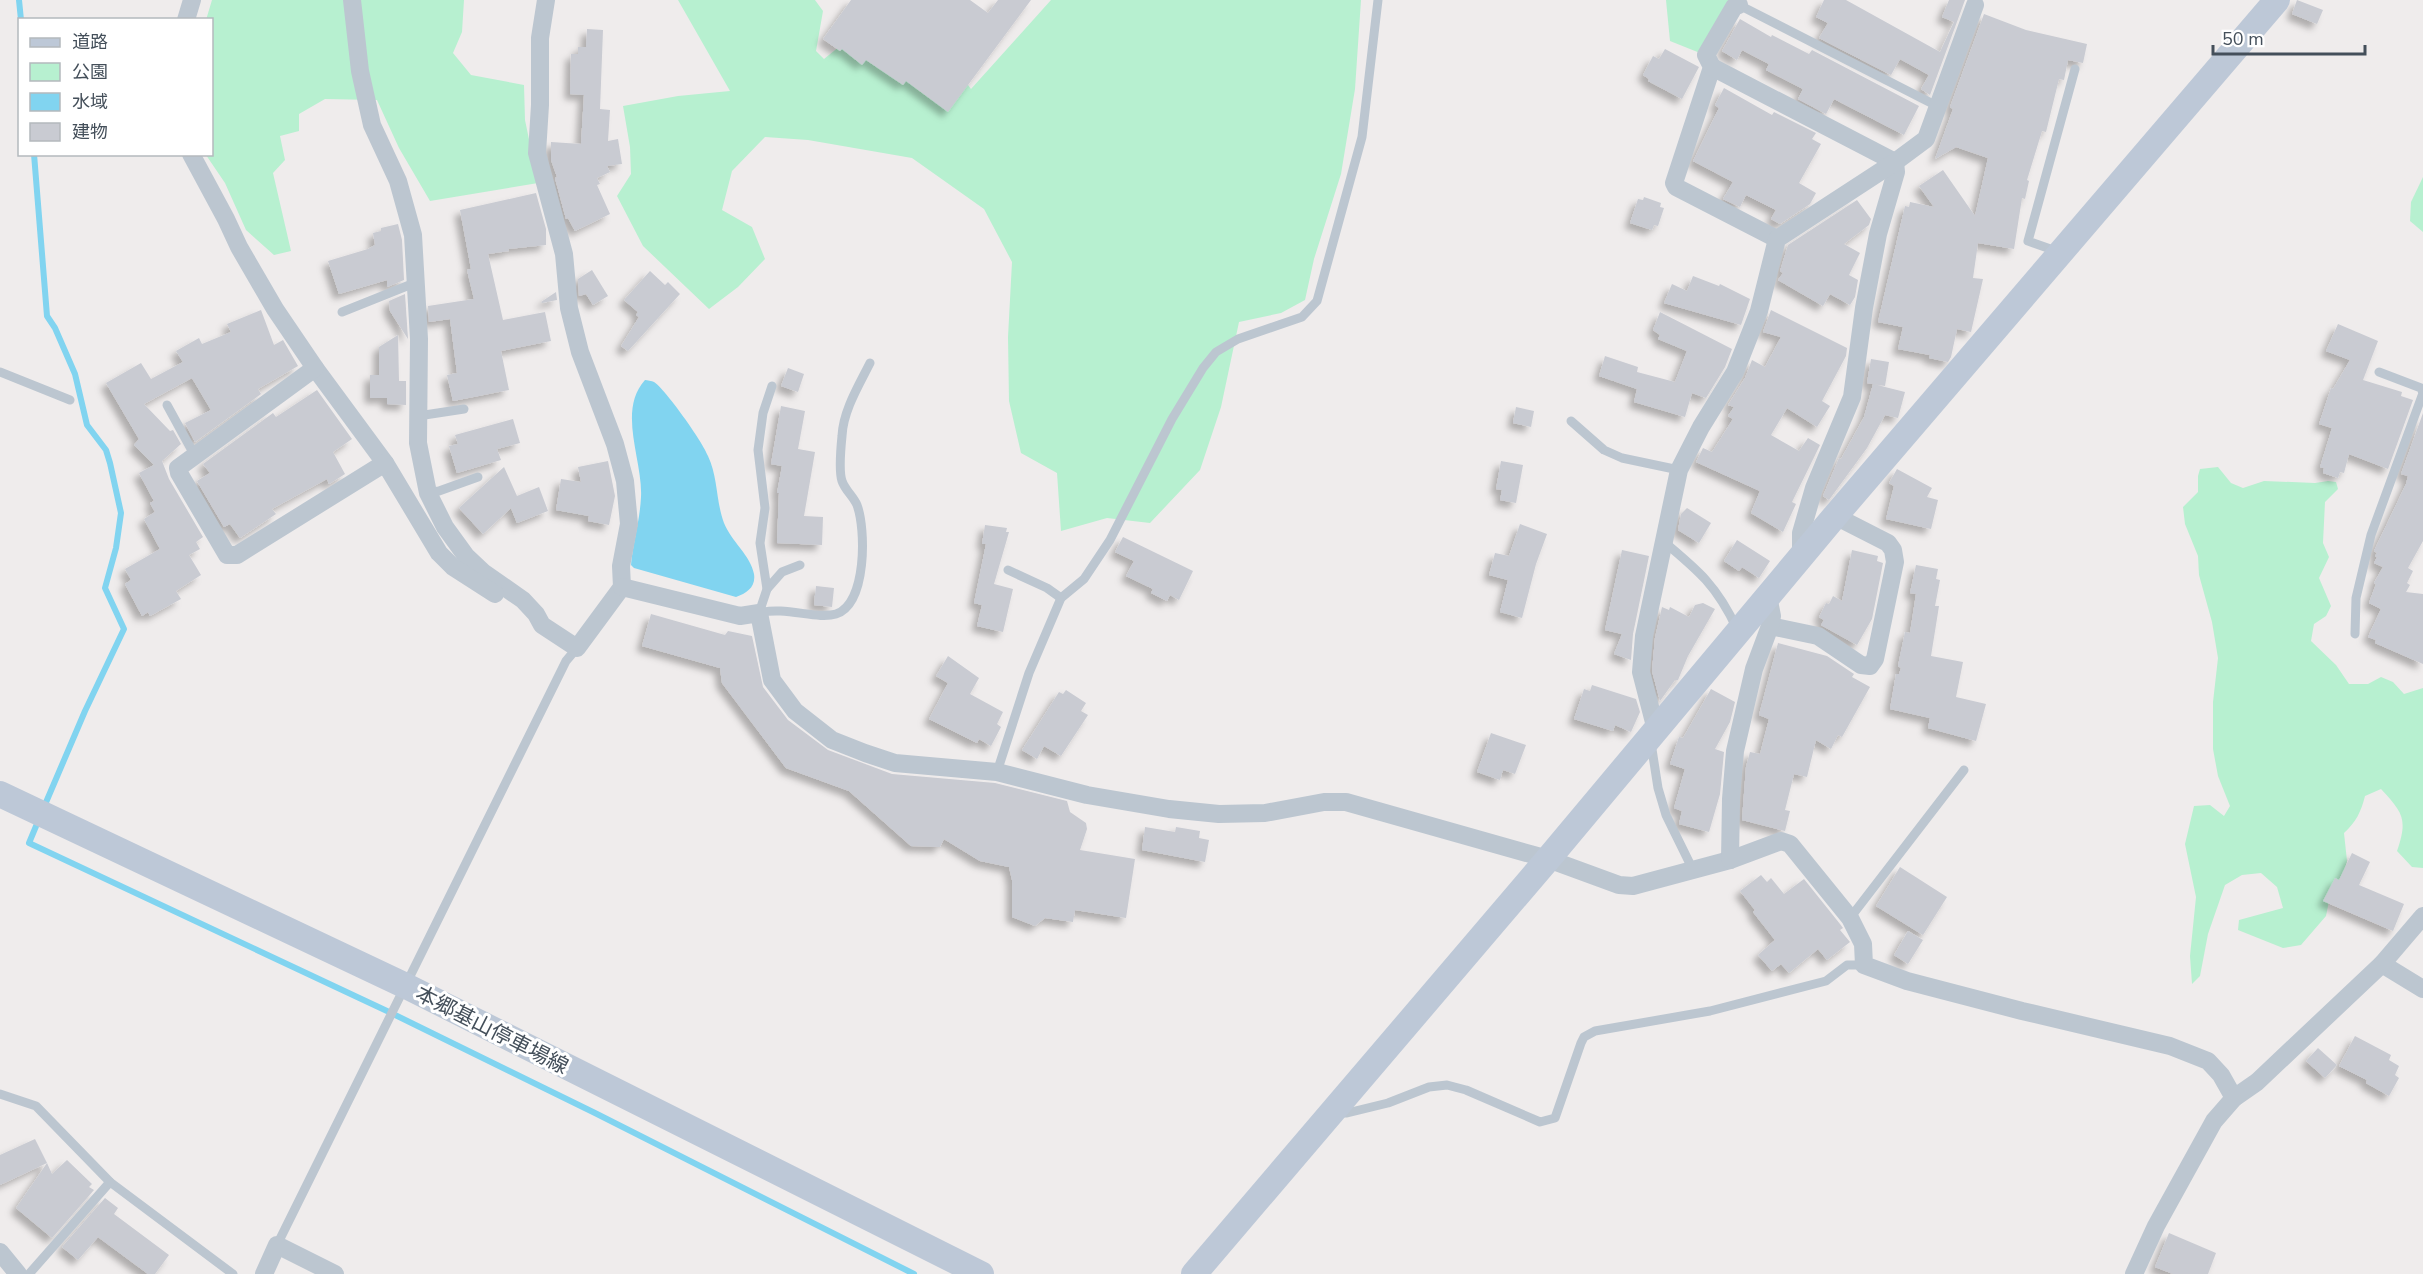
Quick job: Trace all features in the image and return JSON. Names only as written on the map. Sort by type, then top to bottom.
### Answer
[{"type":"street","points":[[187,18],[192,0]]},
{"type":"street","points":[[352,0],[355,37],[372,125],[398,181],[413,235],[419,339],[418,443],[428,493],[446,528],[466,556],[483,572],[523,600],[536,614],[542,625]]},
{"type":"street","points":[[192,156],[239,247],[275,309],[385,463],[439,553],[453,567],[577,648],[622,587],[621,566],[629,524],[626,481],[615,444],[580,352],[569,308],[564,254],[537,153],[540,38],[546,0]]},
{"type":"street","points":[[1194,1274],[1548,860],[1835,516],[2277,0]]},
{"type":"street","points":[[1739,5],[1734,7],[1706,55],[1712,67],[1895,162]]},
{"type":"street","points":[[1653,734],[1641,672],[1644,636],[1679,470],[1735,372],[1759,311],[1777,239],[1895,162],[1926,139],[1975,5]]},
{"type":"street","points":[[1712,67],[1674,183],[1676,187],[1777,239]]},
{"type":"street","points":[[1801,556],[1801,533],[1814,488],[1852,397],[1866,297],[1878,234],[1896,172],[1895,162]]},
{"type":"street","points":[[315,368],[178,468],[227,555],[237,555],[385,463]]},
{"type":"street","points":[[1770,626],[1818,636],[1861,665],[1870,666],[1875,659],[1895,562],[1893,550],[1888,543],[1835,516]]},
{"type":"street","points":[[622,587],[740,616],[759,613],[772,680],[795,711],[832,740],[895,763],[997,772],[1087,795],[1169,809],[1219,814],[1265,813],[1324,802],[1346,802],[1548,860],[1619,885],[1633,886],[1730,860],[1781,841],[1790,844],[1850,918],[1863,944],[1864,964],[1907,981],[2170,1046],[2208,1061],[2221,1075],[2234,1098]]},
{"type":"street","points":[[1730,860],[1731,799],[1736,751],[1754,669],[1770,626],[1772,616],[1768,596]]},
{"type":"street","name":"本郷基山停車場線","points":[[0,794],[406,986],[981,1274]]},
{"type":"street","points":[[2134,1274],[2156,1226],[2214,1121],[2234,1098],[2257,1082],[2382,964],[2423,916]]},
{"type":"street","points":[[2382,964],[2423,989]]},
{"type":"street","points":[[264,1274],[277,1245],[335,1274]]},
{"type":"street","points":[[0,1252],[18,1274]]},
{"type":"lane","points":[[997,772],[1029,673],[1061,598],[1084,579],[1110,540],[1172,419],[1216,352],[1238,339],[1302,317],[1317,301],[1362,137],[1378,0]]},
{"type":"lane","points":[[1739,5],[1939,107]]},
{"type":"lane","points":[[2061,253],[2028,241],[2075,69]]},
{"type":"lane","points":[[342,312],[417,282]]},
{"type":"lane","points":[[759,613],[774,609],[836,614],[847,607],[855,594],[863,537],[856,505],[842,481],[842,433],[854,397],[870,363]]},
{"type":"lane","points":[[0,372],[70,400]]},
{"type":"lane","points":[[2355,634],[2356,598],[2371,535],[2421,410],[2423,393],[2421,388],[2379,372]]},
{"type":"lane","points":[[767,589],[760,543],[765,508],[758,450],[763,413],[772,386]]},
{"type":"lane","points":[[167,405],[195,456]]},
{"type":"lane","points":[[418,416],[464,410]]},
{"type":"lane","points":[[1571,421],[1604,450],[1622,458],[1679,470]]},
{"type":"lane","points":[[428,493],[478,477]]},
{"type":"lane","points":[[1663,541],[1700,571],[1724,602],[1738,632]]},
{"type":"lane","points":[[759,613],[767,589],[782,572],[800,565]]},
{"type":"lane","points":[[1008,570],[1047,588],[1061,598]]},
{"type":"lane","points":[[277,1245],[561,671],[577,648]]},
{"type":"lane","points":[[1653,734],[1658,788],[1666,815],[1693,870]]},
{"type":"lane","points":[[1850,918],[1964,770]]},
{"type":"lane","points":[[1331,1113],[1347,1113],[1378,1106],[1429,1087],[1448,1085],[1466,1090],[1540,1122],[1555,1118],[1581,1043],[1584,1038],[1595,1031],[1710,1011],[1826,981],[1847,965],[1864,964]]},
{"type":"lane","points":[[0,1094],[36,1106],[110,1182],[233,1274]]},
{"type":"lane","points":[[29,1274],[110,1182]]},
{"type":"green space","points":[[212,0],[464,0],[462,32],[453,53],[471,75],[524,85],[525,120],[538,183],[430,201],[399,148],[377,100],[325,99],[299,114],[299,131],[280,136],[285,160],[273,173],[291,251],[274,255],[246,230],[225,183],[207,156],[213,156],[213,18],[207,18]]},
{"type":"green space","points":[[678,0],[815,0],[823,11],[816,51],[824,59],[840,46],[936,43],[971,89],[1051,0],[1361,0],[1355,89],[1341,174],[1314,259],[1305,300],[1281,313],[1239,322],[1221,407],[1200,470],[1150,523],[1107,518],[1061,531],[1057,473],[1021,453],[1009,401],[1008,337],[1012,262],[984,209],[912,158],[808,140],[765,137],[732,171],[722,210],[752,227],[765,259],[738,287],[709,309],[643,246],[617,196],[631,174],[630,147],[623,106],[678,96],[730,91]]},
{"type":"green space","points":[[1666,0],[1733,0],[1700,53],[1670,41]]},
{"type":"green space","points":[[2423,177],[2423,232],[2410,221],[2411,202]]},
{"type":"green space","points":[[2218,467],[2231,483],[2243,488],[2264,481],[2336,482],[2338,489],[2325,502],[2323,543],[2329,557],[2319,578],[2331,606],[2326,616],[2314,624],[2311,641],[2336,665],[2349,684],[2368,684],[2381,677],[2393,682],[2404,694],[2423,688],[2423,868],[2412,867],[2397,851],[2403,824],[2394,804],[2381,789],[2365,796],[2358,816],[2344,833],[2347,861],[2343,877],[2331,891],[2326,916],[2301,945],[2283,948],[2238,930],[2239,920],[2283,908],[2277,887],[2261,873],[2242,875],[2225,885],[2208,934],[2200,976],[2192,984],[2190,956],[2196,897],[2185,844],[2194,806],[2210,805],[2224,816],[2230,806],[2218,776],[2213,749],[2213,702],[2218,658],[2212,622],[2199,575],[2198,556],[2185,524],[2183,507],[2198,492],[2200,469]]},
{"type":"water","points":[[645,380],[654,382],[666,395],[692,428],[708,456],[714,472],[724,523],[749,561],[754,574],[752,586],[736,597],[634,568],[631,565],[641,497],[641,483],[633,436],[633,406],[637,392]]},
{"type":"building","points":[[851,0],[970,0],[988,13],[998,0],[1031,0],[948,112],[906,81],[903,85],[866,60],[862,65],[842,49],[840,51],[823,39]]},
{"type":"building","points":[[1824,0],[1846,0],[1940,52],[1954,22],[1942,17],[1949,0],[1965,0],[1930,95],[1921,89],[1929,75],[1900,59],[1891,75],[1819,38],[1828,23],[1816,17]]},
{"type":"building","points":[[2297,0],[2323,10],[2317,24],[2292,14]]},
{"type":"building","points":[[1984,14],[2026,30],[2087,44],[2083,63],[2068,60],[2064,80],[2059,79],[2046,132],[2042,131],[2027,180],[2029,181],[2025,199],[2022,198],[2014,249],[1978,243],[1973,278],[1983,279],[1971,332],[1957,329],[1948,362],[1929,358],[1930,355],[1898,349],[1903,327],[1878,322],[1905,206],[1909,207],[1910,202],[1934,207],[1919,186],[1943,170],[1975,216],[1988,158],[1956,147],[1935,159],[1953,109],[1950,107]]},
{"type":"building","points":[[1740,19],[1771,37],[1772,35],[1809,54],[1812,50],[1919,106],[1904,135],[1834,99],[1826,114],[1798,99],[1803,89],[1766,70],[1769,64],[1742,50],[1737,60],[1722,51]]},
{"type":"building","points":[[587,29],[603,30],[600,109],[610,110],[608,141],[618,139],[622,164],[607,166],[610,172],[597,178],[600,184],[597,185],[610,214],[575,231],[568,218],[566,219],[551,160],[551,142],[581,144],[584,95],[570,94],[571,54],[578,54],[578,47],[586,47]]},
{"type":"building","points":[[1665,49],[1699,67],[1682,99],[1648,81],[1649,79],[1643,75],[1653,56],[1659,59]]},
{"type":"building","points":[[1724,88],[1772,115],[1774,112],[1816,133],[1812,139],[1821,144],[1799,183],[1816,193],[1810,204],[1780,224],[1771,219],[1776,210],[1746,195],[1740,207],[1723,199],[1733,182],[1693,161],[1719,108],[1715,105]]},
{"type":"building","points":[[536,193],[546,229],[546,245],[508,249],[509,251],[488,254],[503,320],[545,312],[551,341],[501,351],[509,390],[453,401],[447,375],[457,373],[450,319],[429,322],[428,306],[474,299],[467,270],[471,269],[460,210]]},
{"type":"building","points":[[1644,197],[1661,203],[1660,207],[1664,208],[1658,226],[1654,225],[1652,230],[1630,223],[1638,199],[1643,200]]},
{"type":"building","points":[[1857,200],[1871,219],[1869,225],[1844,244],[1860,253],[1849,275],[1858,280],[1855,297],[1850,305],[1830,294],[1823,306],[1778,280],[1783,273],[1780,271],[1788,245]]},
{"type":"building","points":[[398,224],[402,240],[404,280],[387,287],[387,280],[339,294],[328,261],[368,249],[375,245],[373,233],[381,231],[381,228]]},
{"type":"building","points":[[592,270],[608,296],[593,305],[586,294],[579,296],[578,279]]},
{"type":"building","points":[[650,271],[665,285],[668,282],[680,294],[628,351],[621,346],[639,317],[636,315],[638,312],[624,300]]},
{"type":"building","points":[[1693,276],[1719,286],[1720,284],[1750,299],[1741,325],[1664,303],[1672,284],[1687,291]]},
{"type":"building","points":[[556,292],[557,300],[541,302]]},
{"type":"building","points":[[405,294],[408,339],[390,311],[389,301]]},
{"type":"building","points":[[261,310],[274,345],[283,340],[298,366],[258,389],[261,394],[195,442],[185,423],[211,410],[192,378],[144,404],[170,431],[173,430],[181,444],[162,461],[169,479],[203,537],[196,542],[200,549],[189,555],[201,575],[176,591],[181,599],[150,616],[148,612],[142,616],[125,584],[131,580],[125,569],[160,549],[144,519],[155,512],[150,503],[154,501],[139,473],[154,465],[134,445],[139,439],[106,383],[141,363],[151,379],[183,362],[176,351],[199,338],[202,344],[231,332],[227,324]]},
{"type":"building","points":[[1771,310],[1847,348],[1846,356],[1822,401],[1830,406],[1817,427],[1787,408],[1771,435],[1799,451],[1808,438],[1820,445],[1792,502],[1796,504],[1783,532],[1751,513],[1760,491],[1696,462],[1703,448],[1712,452],[1733,419],[1728,416],[1734,407],[1728,405],[1745,378],[1752,360],[1765,367],[1781,337],[1763,332]]},
{"type":"building","points":[[1660,312],[1732,349],[1725,367],[1706,398],[1692,393],[1685,417],[1634,402],[1637,389],[1599,376],[1605,356],[1638,367],[1637,372],[1675,382],[1687,351],[1658,339],[1660,335],[1653,330]]},
{"type":"building","points":[[2338,324],[2378,341],[2363,380],[2402,392],[2401,396],[2413,400],[2388,469],[2349,454],[2344,473],[2340,472],[2338,478],[2323,473],[2324,468],[2320,467],[2332,428],[2319,424],[2331,388],[2333,389],[2350,360],[2326,351]]},
{"type":"building","points":[[398,335],[399,381],[406,381],[406,405],[387,404],[387,398],[370,398],[370,375],[379,375],[379,347]]},
{"type":"building","points":[[1871,359],[1889,362],[1885,386],[1867,383]]},
{"type":"building","points":[[788,368],[804,374],[798,392],[781,386]]},
{"type":"building","points":[[1873,384],[1905,392],[1898,418],[1885,415],[1867,448],[1829,500],[1823,496],[1839,458],[1841,459],[1864,417]]},
{"type":"building","points":[[317,390],[352,439],[333,452],[345,474],[329,484],[327,479],[272,509],[276,514],[240,538],[230,524],[224,527],[197,481],[210,473],[203,464],[273,413],[276,417]]},
{"type":"building","points":[[781,406],[805,411],[798,449],[815,452],[804,516],[823,517],[822,545],[777,543],[779,493],[777,493],[782,466],[771,464]]},
{"type":"building","points":[[1516,407],[1534,411],[1531,427],[1513,423]]},
{"type":"building","points":[[2423,413],[2423,541],[2408,568],[2413,571],[2407,583],[2410,585],[2406,592],[2423,594],[2423,664],[2375,643],[2376,640],[2368,637],[2381,609],[2369,603],[2376,584],[2374,583],[2383,567],[2374,563],[2377,553],[2374,551],[2406,484],[2408,476],[2401,474]]},
{"type":"building","points":[[513,419],[520,443],[497,449],[501,460],[457,473],[449,446],[458,444],[455,435]]},
{"type":"building","points":[[608,461],[615,496],[609,525],[588,521],[589,516],[556,510],[561,479],[581,482],[578,467]]},
{"type":"building","points":[[1501,461],[1523,465],[1516,503],[1500,500],[1502,490],[1496,489]]},
{"type":"building","points":[[504,467],[517,496],[539,487],[548,511],[517,523],[511,508],[483,534],[459,508]]},
{"type":"building","points":[[1897,469],[1932,488],[1927,497],[1938,500],[1931,529],[1886,519],[1894,486],[1889,483]]},
{"type":"building","points":[[1687,508],[1711,523],[1699,543],[1678,530],[1681,514]]},
{"type":"building","points":[[1520,524],[1547,534],[1536,564],[1522,618],[1500,612],[1508,580],[1489,575],[1495,553],[1509,556]]},
{"type":"building","points":[[985,525],[1007,528],[1006,532],[1009,532],[994,584],[1013,589],[1003,632],[977,626],[982,605],[974,603],[986,544],[982,544]]},
{"type":"building","points":[[1123,537],[1193,571],[1179,600],[1170,595],[1167,601],[1151,593],[1153,589],[1126,576],[1134,561],[1115,552]]},
{"type":"building","points":[[1737,540],[1770,561],[1759,578],[1742,567],[1739,571],[1724,561]]},
{"type":"building","points":[[1622,550],[1649,556],[1633,634],[1631,660],[1614,654],[1622,634],[1605,630]]},
{"type":"building","points":[[1852,550],[1878,556],[1877,561],[1883,563],[1872,619],[1857,645],[1821,625],[1824,620],[1819,617],[1826,603],[1829,604],[1833,596],[1842,601]]},
{"type":"building","points":[[1916,565],[1938,569],[1936,579],[1940,580],[1935,606],[1939,606],[1931,656],[1963,662],[1956,697],[1986,704],[1976,741],[1928,728],[1930,718],[1890,709],[1896,674],[1899,674],[1901,668],[1898,666],[1905,632],[1910,633],[1916,594],[1910,593]]},
{"type":"building","points":[[816,586],[834,588],[832,607],[814,605]]},
{"type":"building","points":[[1703,603],[1715,609],[1688,656],[1678,680],[1675,680],[1660,701],[1652,671],[1655,638],[1662,607],[1669,610],[1670,607],[1689,617],[1695,605]]},
{"type":"building","points":[[651,614],[725,635],[728,631],[752,636],[763,687],[788,720],[828,750],[892,774],[995,783],[1067,801],[1070,812],[1086,823],[1087,829],[1080,850],[1135,859],[1126,918],[1075,910],[1073,922],[1045,918],[1035,926],[1012,917],[1012,880],[1009,867],[980,861],[944,839],[940,847],[911,846],[849,791],[786,768],[722,683],[720,668],[642,646]]},
{"type":"building","points":[[1778,643],[1827,656],[1854,674],[1852,677],[1870,687],[1842,737],[1838,735],[1831,749],[1816,740],[1807,777],[1794,774],[1785,810],[1790,811],[1785,831],[1742,820],[1746,767],[1750,752],[1760,754],[1769,719],[1759,715]]},
{"type":"building","points":[[948,656],[979,678],[970,694],[1003,712],[997,724],[1001,727],[991,746],[979,739],[977,743],[929,719],[948,683],[936,676]]},
{"type":"building","points":[[1592,685],[1636,699],[1640,712],[1631,732],[1615,725],[1613,731],[1574,719],[1584,689],[1590,691]]},
{"type":"building","points":[[1711,689],[1735,702],[1730,722],[1715,749],[1724,752],[1720,794],[1709,832],[1679,824],[1682,811],[1674,808],[1685,769],[1670,764],[1679,737],[1683,738]]},
{"type":"building","points":[[1066,690],[1086,703],[1081,711],[1088,715],[1061,756],[1044,746],[1037,759],[1022,750],[1059,692],[1063,694]]},
{"type":"building","points":[[1491,733],[1526,745],[1515,774],[1503,770],[1500,780],[1477,772]]},
{"type":"building","points":[[1145,827],[1175,832],[1176,827],[1200,831],[1199,838],[1209,840],[1205,862],[1142,850]]},
{"type":"building","points":[[2352,853],[2370,862],[2359,885],[2404,904],[2393,931],[2323,901],[2335,878],[2339,880]]},
{"type":"building","points":[[1900,867],[1947,897],[1923,935],[1876,906]]},
{"type":"building","points":[[1761,875],[1767,882],[1771,878],[1784,894],[1804,879],[1843,928],[1840,930],[1850,942],[1827,960],[1818,949],[1789,973],[1781,964],[1772,971],[1758,955],[1775,940],[1740,891]]},
{"type":"building","points":[[1908,931],[1923,940],[1908,964],[1894,955]]},
{"type":"building","points":[[2355,1036],[2391,1055],[2389,1060],[2399,1066],[2395,1075],[2399,1078],[2389,1096],[2366,1083],[2367,1080],[2339,1066]]},
{"type":"building","points":[[2318,1048],[2337,1065],[2325,1078],[2306,1061]]},
{"type":"building","points":[[35,1139],[47,1163],[0,1185],[0,1155]]},
{"type":"building","points":[[67,1160],[92,1184],[89,1187],[94,1190],[52,1238],[16,1208],[47,1163],[52,1174]]},
{"type":"building","points":[[105,1198],[118,1208],[114,1214],[169,1255],[155,1274],[148,1274],[98,1237],[78,1260],[62,1247]]},
{"type":"building","points":[[2169,1233],[2216,1253],[2208,1274],[2173,1274],[2155,1267]]},
{"type":"waterway","points":[[19,0],[21,18]]},
{"type":"waterway","points":[[34,156],[47,316],[55,328],[75,374],[87,425],[106,450],[121,513],[116,548],[105,588],[124,629],[85,711],[44,807]]},
{"type":"waterway","points":[[39,819],[29,843],[387,1011],[914,1274]]}]
